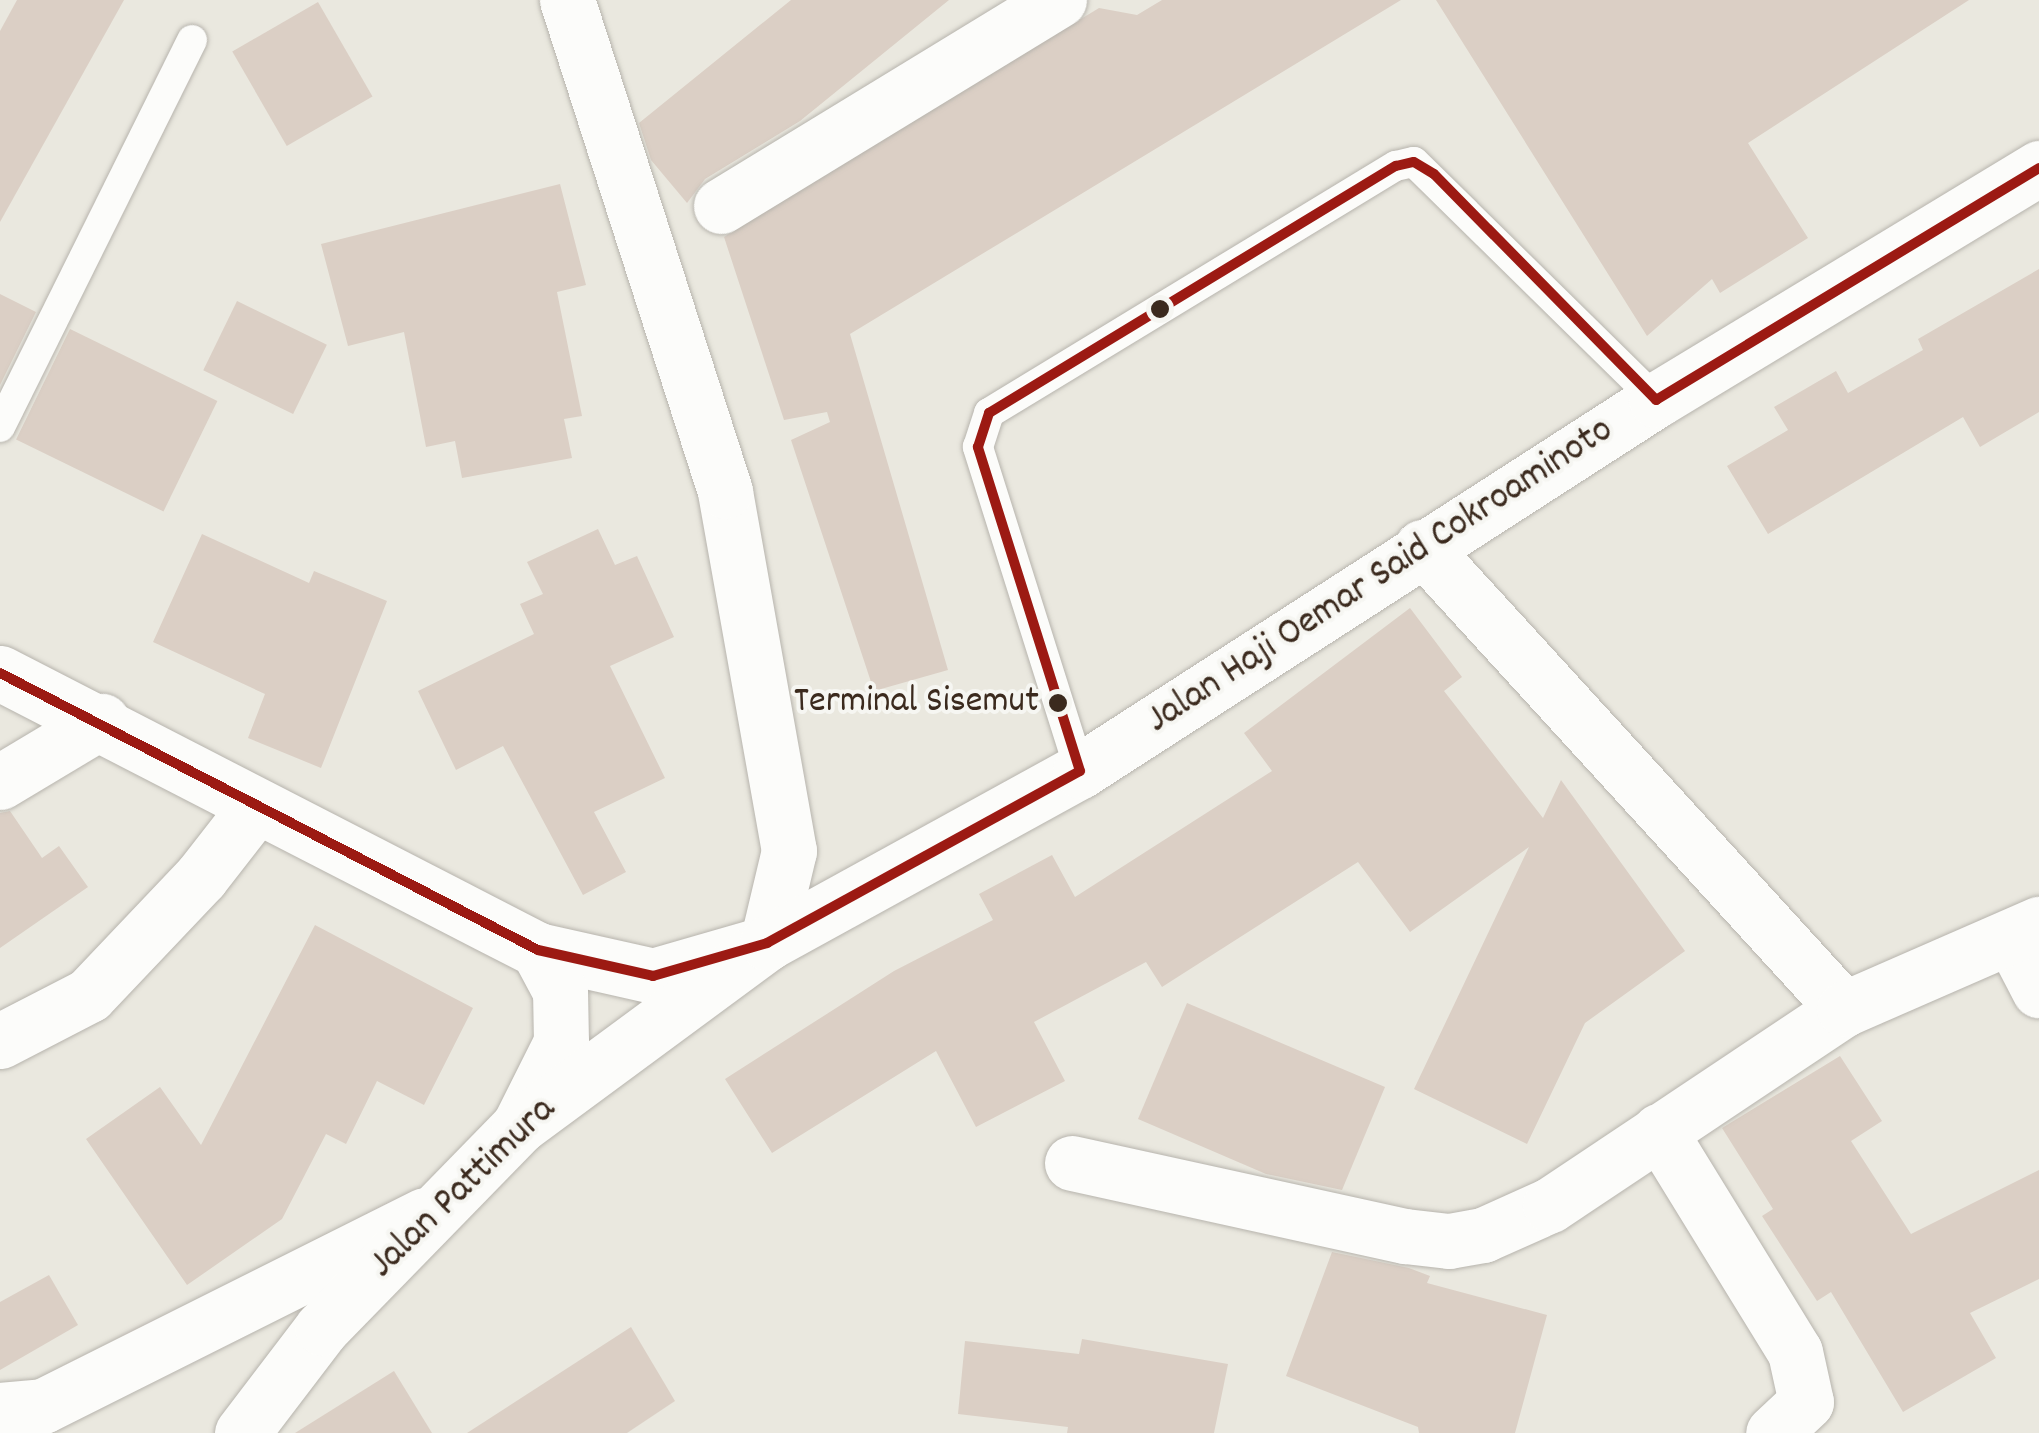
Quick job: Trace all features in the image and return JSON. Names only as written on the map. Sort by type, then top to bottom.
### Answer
[{"type":"main road","points":[[0,673],[102,721],[254,808],[538,950],[653,976],[766,943],[789,851],[725,490],[567,0]]},
{"type":"main road","points":[[721,206],[1059,0]]},
{"type":"main road","name":"Jalan Haji Oemar Said Cokroaminoto","points":[[766,943],[1080,772],[1656,400],[2039,168]]},
{"type":"main road","points":[[1422,548],[1844,1009]]},
{"type":"main road","points":[[0,782],[102,721]]},
{"type":"main road","points":[[0,1041],[89,995],[201,877],[254,808]]},
{"type":"main road","points":[[1072,1163],[1449,1240],[1521,1221],[1844,1009],[2026,931],[2039,990]]},
{"type":"main road","name":"Jalan Pattimura","points":[[242,1433],[277,1379],[519,1126],[766,943]]},
{"type":"main road","points":[[519,1126],[561,1042],[560,991],[538,950]]},
{"type":"main road","points":[[1660,1131],[1795,1352],[1806,1402],[1773,1433]]},
{"type":"main road","points":[[0,1410],[44,1406],[160,1352],[440,1206]]},
{"type":"lane","points":[[0,427],[192,40]]},
{"type":"lane","points":[[1080,772],[978,447],[989,413],[1414,162],[1656,400]]},
{"type":"building","points":[[17,0],[124,0],[0,222],[0,31]]},
{"type":"building","points":[[791,0],[949,0],[800,121],[705,179],[687,203],[651,160],[639,123]]},
{"type":"building","points":[[1162,0],[1401,0],[850,334],[948,670],[874,691],[791,440],[830,422],[827,412],[784,420],[724,237],[1099,8],[1137,15]]},
{"type":"building","points":[[1436,0],[1969,0],[1748,143],[1808,238],[1720,293],[1712,279],[1647,336]]},
{"type":"building","points":[[318,2],[372,96],[287,146],[232,52]]},
{"type":"building","points":[[560,184],[586,285],[557,292],[582,416],[564,419],[572,458],[462,478],[455,441],[426,447],[404,332],[348,346],[321,244]]},
{"type":"building","points":[[2039,269],[2039,412],[1980,447],[1963,417],[1768,534],[1727,466],[1788,430],[1774,407],[1836,371],[1848,393],[1923,350],[1918,339]]},
{"type":"building","points":[[0,294],[36,312],[0,385]]},
{"type":"building","points":[[237,301],[327,345],[293,414],[203,370]]},
{"type":"building","points":[[70,329],[217,401],[163,511],[16,440]]},
{"type":"building","points":[[598,529],[615,565],[637,556],[674,637],[610,666],[665,778],[594,812],[626,872],[583,895],[503,746],[456,770],[418,691],[534,634],[520,604],[543,594],[527,562]]},
{"type":"building","points":[[202,534],[309,583],[314,571],[387,601],[321,768],[248,738],[265,694],[153,642]]},
{"type":"building","points":[[1410,608],[1462,677],[1444,691],[1543,818],[1561,780],[1685,951],[1585,1023],[1527,1144],[1414,1089],[1529,847],[1410,932],[1358,862],[1162,987],[1146,962],[1034,1022],[1065,1081],[976,1127],[936,1051],[772,1153],[725,1079],[894,971],[993,920],[979,894],[1052,855],[1075,897],[1272,771],[1244,733]]},
{"type":"building","points":[[10,811],[42,858],[59,846],[88,887],[0,948],[0,813]]},
{"type":"building","points":[[315,925],[473,1008],[424,1105],[377,1081],[346,1144],[326,1134],[282,1219],[187,1285],[86,1139],[160,1087],[201,1145]]},
{"type":"building","points":[[1187,1003],[1385,1087],[1342,1190],[1266,1174],[1138,1119]]},
{"type":"building","points":[[1840,1056],[1882,1121],[1851,1141],[1911,1234],[2039,1170],[2039,1279],[1970,1313],[1996,1358],[1903,1412],[1831,1292],[1817,1301],[1762,1216],[1773,1209],[1722,1128]]},
{"type":"building","points":[[1332,1252],[1409,1268],[1430,1276],[1427,1283],[1547,1315],[1515,1433],[1419,1433],[1418,1427],[1286,1376]]},
{"type":"building","points":[[49,1275],[78,1325],[0,1370],[0,1302]]},
{"type":"building","points":[[631,1327],[675,1401],[627,1433],[467,1433]]},
{"type":"building","points":[[1082,1339],[1228,1364],[1214,1433],[1067,1433],[1068,1427],[958,1414],[965,1341],[1079,1354]]},
{"type":"building","points":[[394,1371],[432,1433],[295,1433]]},
{"type":"transit line","points":[[0,673],[538,950],[653,976],[767,943],[1080,771],[978,447],[989,413],[1396,166],[1414,162],[1434,174],[1656,400],[2039,168]]},
{"type":"place","name":"Terminal Sisemut","points":[[1058,703]]}]
